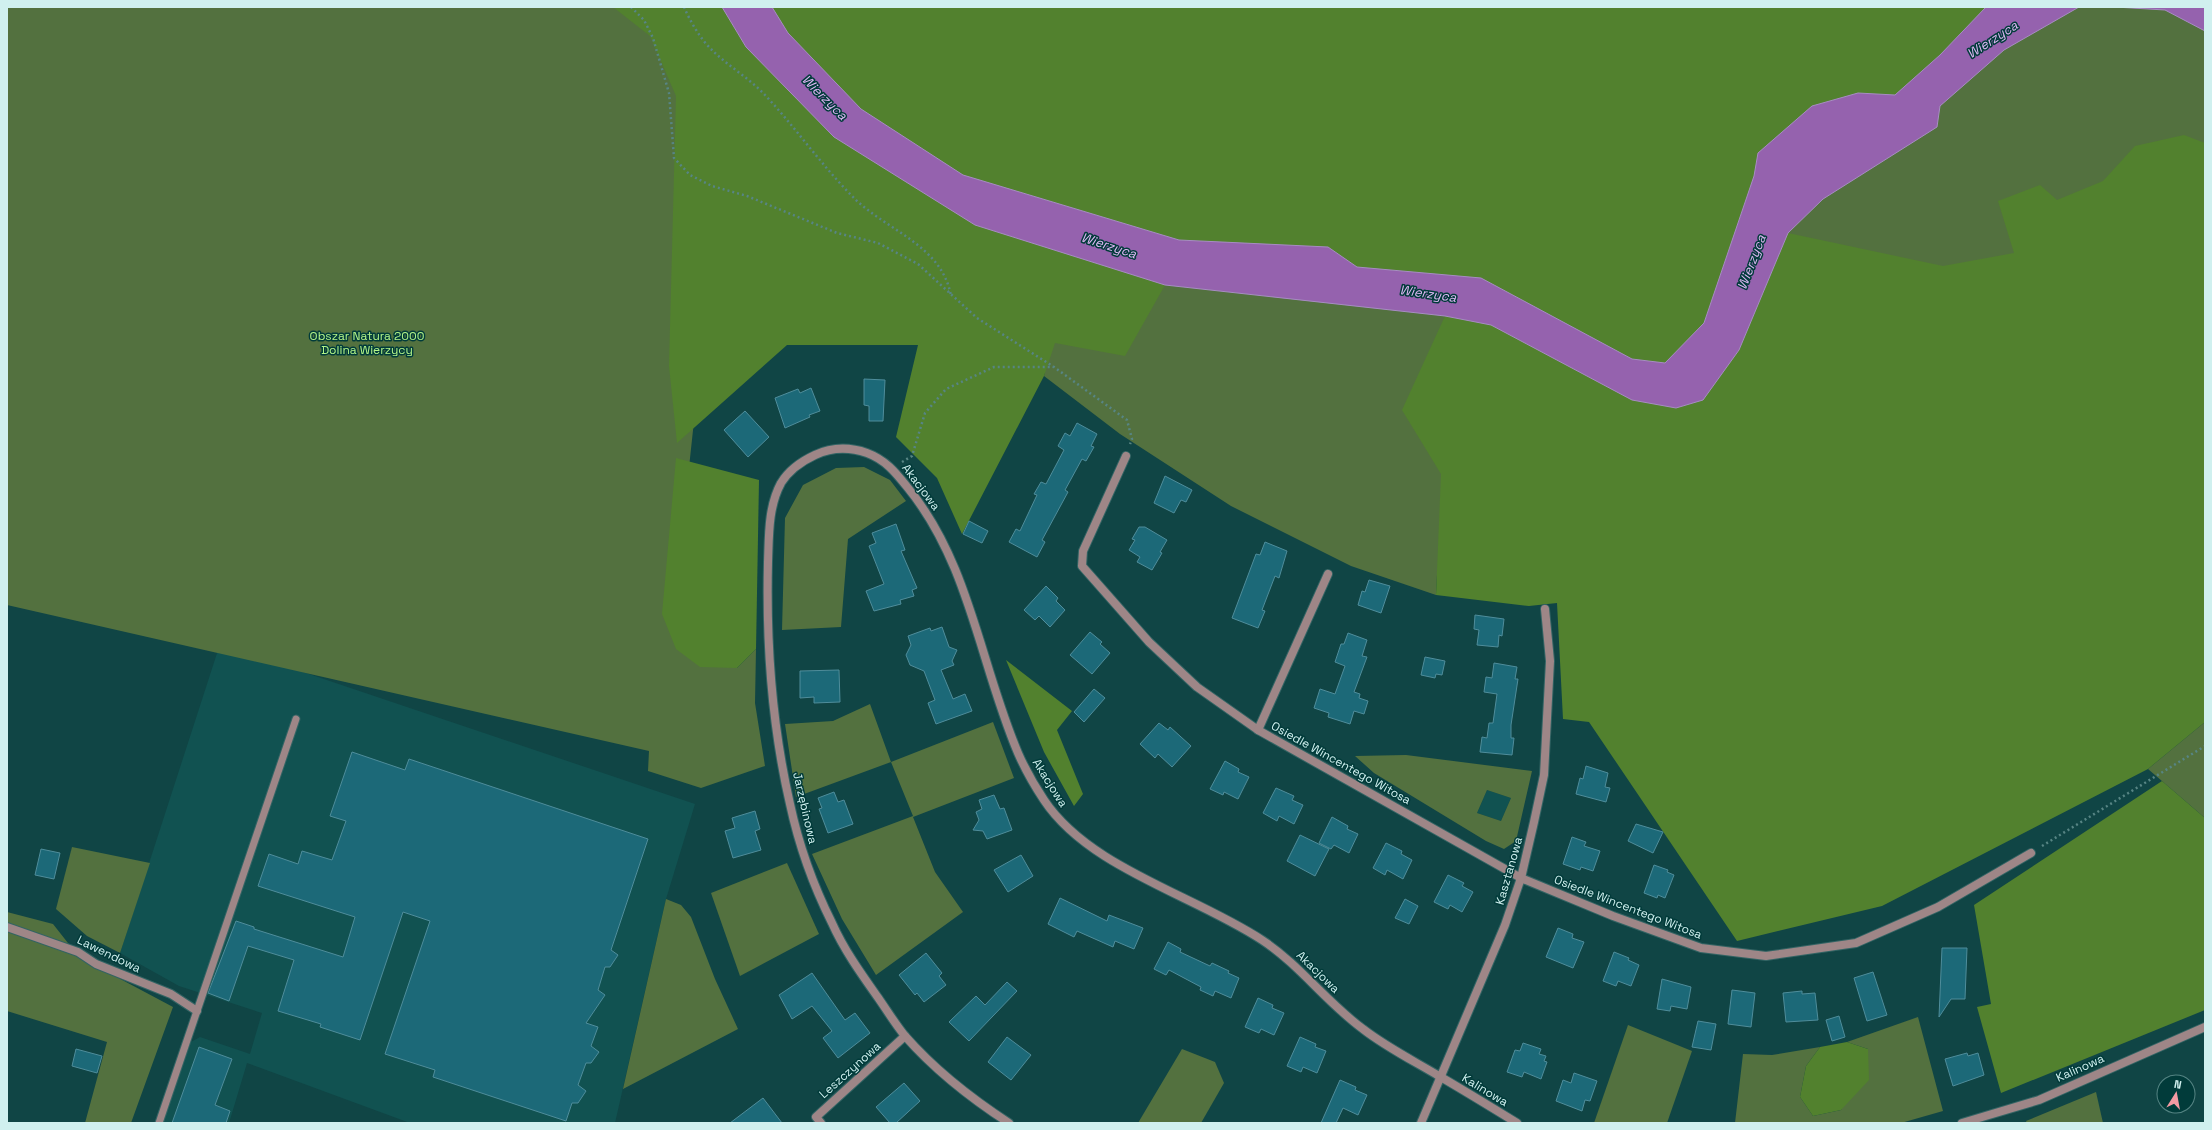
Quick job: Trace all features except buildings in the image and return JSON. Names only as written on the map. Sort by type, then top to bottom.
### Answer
[{"type":"street","name":"Akacjowa","points":[[827,450],[845,448],[863,451],[878,458],[892,468],[921,504],[948,552],[965,596],[1018,754],[1046,804],[1058,818],[1090,847],[1113,861],[1234,922],[1266,942],[1295,964],[1361,1028],[1393,1050],[1440,1077]]},
{"type":"street","name":"Jarzębinowa","points":[[827,450],[811,456],[790,471],[779,487],[771,512],[767,589],[771,677],[776,729],[789,804],[805,860],[816,887],[833,927],[856,966],[905,1036],[974,1101],[1008,1123]]},
{"type":"street","name":"Osiedle Wincentego Witosa","points":[[1126,456],[1083,551],[1082,566],[1149,642],[1192,682],[1258,730],[1521,878],[1613,916],[1701,948],[1755,955],[1777,956],[1856,943],[1938,907],[2031,853]]},
{"type":"street","name":"Osiedle Wincentego Witosa","points":[[1258,730],[1328,574]]},
{"type":"street","name":"Kasztanowa","points":[[1421,1123],[1505,925],[1521,878],[1544,775],[1550,661],[1544,609]]},
{"type":"street","name":"Lawendowa","points":[[7,927],[78,952],[96,964],[171,994],[197,1010]]},
{"type":"street","name":"Kalinowa","points":[[1962,1123],[2039,1100],[2205,1027]]},
{"type":"street","name":"Leszczynowa","points":[[821,1123],[816,1117],[905,1036]]},
{"type":"street","name":"Kalinowa","points":[[1440,1077],[1516,1123]]},
{"type":"lane","points":[[159,1123],[296,719]]},
{"type":"path","points":[[630,7],[644,20],[653,38],[669,93],[674,158],[690,175],[712,186],[747,196],[837,233],[878,243],[918,264],[976,318],[1054,367],[1127,420],[1132,439],[1126,456]]},
{"type":"path","points":[[684,7],[711,49],[764,94],[855,199],[887,224],[920,244],[941,269],[949,286],[951,296]]},
{"type":"path","points":[[892,468],[912,456],[925,413],[946,389],[994,368],[1054,367]]},
{"type":"path","points":[[2031,853],[2205,746]]},
{"type":"shaded area","points":[[220,644],[695,804],[666,899],[615,1123],[410,1123],[247,1063],[229,1123],[163,1123],[191,1042],[200,1037],[250,1054],[262,1013],[179,986],[120,953]]},
{"type":"shaded area","points":[[1487,790],[1511,798],[1501,821],[1477,813]]},
{"type":"green space","name":"Obszar Natura 2000 Dolina Wierzycy","points":[[7,7],[2205,7],[2205,389],[1437,575],[1436,595],[1351,566],[1231,506],[1120,434],[1044,376],[1045,372],[831,301],[694,421],[671,635],[737,668],[756,649],[755,703],[765,766],[701,788],[648,771],[649,751],[7,605]]},
{"type":"green space","points":[[613,7],[722,7],[746,47],[834,137],[976,225],[1165,285],[1125,356],[1055,343],[1044,376],[962,534],[937,478],[896,437],[918,345],[787,345],[677,443],[669,366],[676,96],[650,36]]},
{"type":"green space","points":[[772,7],[1986,7],[1940,55],[1895,95],[1858,93],[1758,153],[1754,176],[1704,323],[1665,363],[1632,359],[1481,278],[1357,267],[1328,247],[1179,240],[963,175],[861,109],[788,33]]},
{"type":"green space","points":[[2184,135],[2205,143],[2205,722],[2148,769],[1882,906],[1737,941],[1589,722],[1563,719],[1557,603],[1529,606],[1436,595],[1441,474],[1402,410],[1445,316],[1491,325],[1632,400],[1676,408],[1702,400],[1739,350],[1788,233],[1943,266],[2014,253],[1998,201],[2040,185],[2057,200],[2103,181],[2135,146]]},
{"type":"green space","points":[[676,458],[759,480],[756,649],[737,668],[700,667],[676,649],[662,614]]},
{"type":"green space","points":[[864,467],[890,480],[906,501],[848,539],[841,627],[782,630],[785,518],[803,485],[836,468]]},
{"type":"green space","points":[[1006,660],[1072,711],[1057,730],[1083,794],[1074,806],[1044,752]]},
{"type":"green space","points":[[870,704],[891,762],[796,797],[785,724],[833,721]]},
{"type":"green space","points":[[993,722],[1014,778],[913,817],[935,872],[963,912],[876,975],[842,919],[812,854],[913,816],[891,762]]},
{"type":"green space","points":[[2205,722],[2205,818],[2148,769]]},
{"type":"green space","points":[[1406,755],[1532,771],[1516,841],[1504,849],[1486,841],[1374,773],[1355,756]],"holes":[[[1487,790],[1511,798],[1501,821],[1477,813]]]},
{"type":"green space","points":[[2162,781],[2205,818],[2205,1010],[2001,1093],[1977,1007],[1991,1004],[1974,905]]},
{"type":"green space","points":[[72,847],[150,863],[120,953],[87,936],[56,909]]},
{"type":"green space","points":[[787,863],[819,934],[740,976],[711,893]]},
{"type":"green space","points":[[666,899],[681,905],[691,917],[715,979],[738,1029],[623,1089]]},
{"type":"green space","points":[[7,912],[53,924],[79,957],[173,1007],[131,1123],[85,1123],[107,1042],[7,1011]]},
{"type":"green space","points":[[1918,1017],[1943,1111],[1901,1123],[1735,1123],[1743,1054],[1772,1055],[1820,1047],[1806,1066],[1800,1097],[1813,1116],[1841,1110],[1868,1049],[1847,1042]]},
{"type":"green space","points":[[1628,1025],[1692,1051],[1667,1123],[1594,1123]]},
{"type":"green space","points":[[1847,1042],[1868,1049],[1869,1080],[1841,1110],[1813,1116],[1800,1097],[1806,1066],[1820,1047]]},
{"type":"green space","points":[[1182,1049],[1215,1062],[1224,1083],[1201,1123],[1138,1123]]},
{"type":"green space","points":[[2096,1092],[2103,1123],[2027,1123],[2026,1121]]},
{"type":"water","name":"Wierzyca","points":[[722,7],[772,7],[788,33],[861,109],[963,175],[1179,240],[1328,247],[1357,267],[1481,278],[1632,359],[1665,363],[1704,323],[1754,176],[1758,153],[1812,106],[1858,93],[1895,95],[1940,55],[1986,7],[2079,7],[2004,50],[1940,106],[1937,127],[1823,199],[1788,233],[1739,350],[1703,400],[1676,408],[1632,400],[1491,325],[1445,316],[1165,285],[975,225],[834,137],[746,47]]},
{"type":"water","points":[[2115,7],[2205,7],[2205,31],[2165,10]]}]
